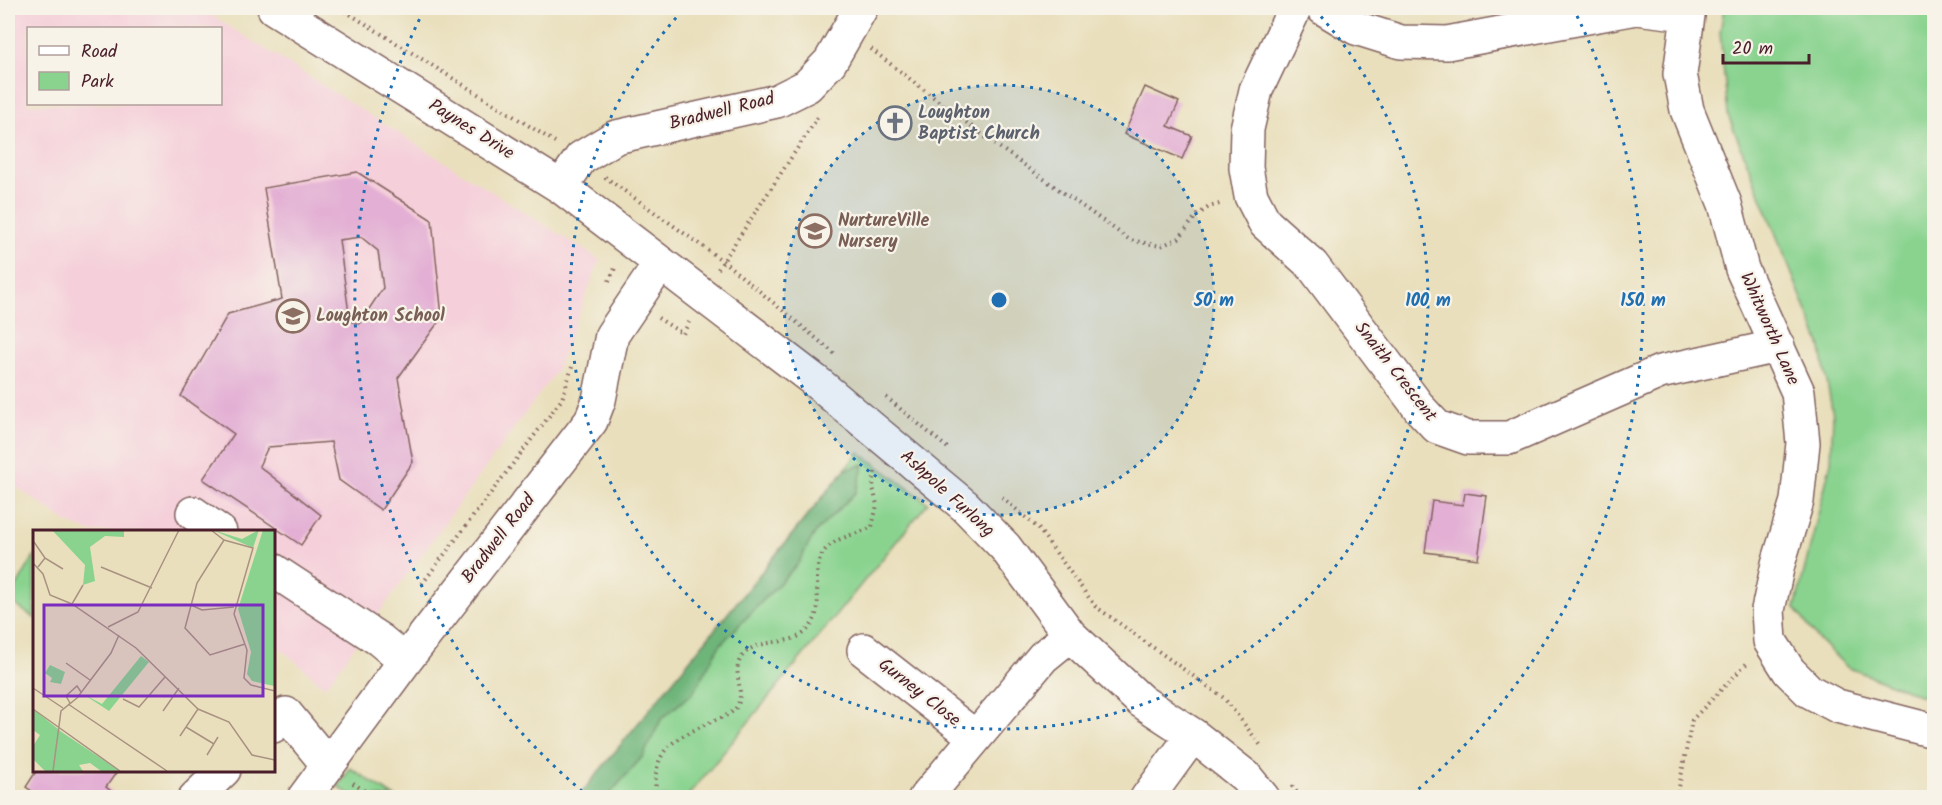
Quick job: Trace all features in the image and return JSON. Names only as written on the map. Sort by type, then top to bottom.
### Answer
[{"type":"street","name":"Paynes Drive","points":[[274,8],[561,188],[660,264]]},
{"type":"street","name":"Bradwell Road","points":[[561,188],[581,158],[616,137],[777,100],[807,86],[830,62],[861,8]]},
{"type":"street","name":"Snaith Crescent","points":[[1295,8],[1256,90],[1247,129],[1246,168],[1251,196],[1265,223],[1312,265],[1421,410],[1437,427],[1468,438],[1509,438],[1660,372],[1778,346]]},
{"type":"street","points":[[1323,8],[1356,27],[1401,42],[1447,43],[1636,8],[1687,11]]},
{"type":"street","name":"Whitworth Lane","points":[[1687,11],[1680,74],[1687,110],[1725,204],[1742,269],[1798,392],[1803,443],[1797,501],[1778,564],[1768,610],[1770,641],[1789,671],[1809,691],[1837,706],[1935,732]]},
{"type":"street","name":"Bradwell Road","points":[[304,798],[405,660],[591,421],[599,400],[612,335],[660,264]]},
{"type":"street","name":"Ashpole Furlong","points":[[660,264],[814,380],[965,506],[1005,547],[1070,635],[1141,701],[1193,735],[1245,776],[1263,798]]},
{"type":"street","points":[[193,513],[217,530]]},
{"type":"street","points":[[274,571],[380,640],[405,660]]},
{"type":"street","name":"Gurney Close","points":[[925,798],[974,736],[1043,657],[1070,635]]},
{"type":"street","name":"Gurney Close","points":[[864,650],[974,736]]},
{"type":"street","points":[[274,725],[285,714],[328,765]]},
{"type":"street","points":[[1147,798],[1193,735]]},
{"type":"street","points":[[195,798],[223,772]]},
{"type":"path","points":[[865,44],[989,140],[1130,240],[1161,246],[1179,238],[1196,216],[1209,207],[1251,196]]},
{"type":"path","points":[[723,261],[821,112]]},
{"type":"path","points":[[607,285],[628,238],[639,202]]},
{"type":"path","points":[[415,594],[562,399],[572,364]]},
{"type":"path","points":[[656,798],[654,777],[656,765],[665,749],[680,737],[729,714],[736,708],[739,691],[736,670],[745,653],[765,643],[790,639],[804,633],[812,625],[817,616],[817,572],[820,558],[827,547],[872,527],[877,505],[873,487],[874,471],[889,442]]},
{"type":"path","points":[[1677,798],[1692,720],[1770,641]]},
{"type":"shaded area","name":"Loughton School","points":[[8,8],[200,8],[600,260],[556,371],[325,687],[274,643],[274,530],[85,530],[68,523],[8,481]]},
{"type":"green space","points":[[1724,8],[1934,8],[1934,701],[1847,667],[1816,637],[1795,608],[1831,462],[1833,415],[1820,344],[1728,115],[1720,33]]},
{"type":"green space","points":[[859,452],[928,503],[687,797],[578,798]]},
{"type":"green space","points":[[864,464],[856,492],[815,533],[797,565],[720,645],[693,693],[662,718],[643,756],[607,797],[578,797],[845,470]]},
{"type":"green space","points":[[33,558],[33,617],[9,600]]},
{"type":"green space","points":[[350,768],[395,797],[354,797],[338,787]]},
{"type":"building","points":[[1145,87],[1179,102],[1168,126],[1192,136],[1182,159],[1124,134]]},
{"type":"building","name":"Loughton School","points":[[357,172],[432,220],[442,317],[398,378],[413,462],[381,510],[339,480],[331,442],[268,447],[259,466],[321,515],[301,545],[203,479],[234,434],[181,396],[228,314],[282,299],[264,188]],"holes":[[[361,237],[378,251],[383,288],[359,324],[350,321],[339,240]]]},
{"type":"building","points":[[1465,493],[1487,496],[1478,559],[1425,552],[1432,501],[1463,505]]},
{"type":"building","points":[[36,772],[117,772],[106,787],[120,798],[42,798],[26,787]]},
{"type":"place","name":"Loughton Baptist Church","points":[[895,123]]},
{"type":"place","name":"NurtureVille Nursery","points":[[815,231]]},
{"type":"place","name":"Loughton School","points":[[293,316]]}]
